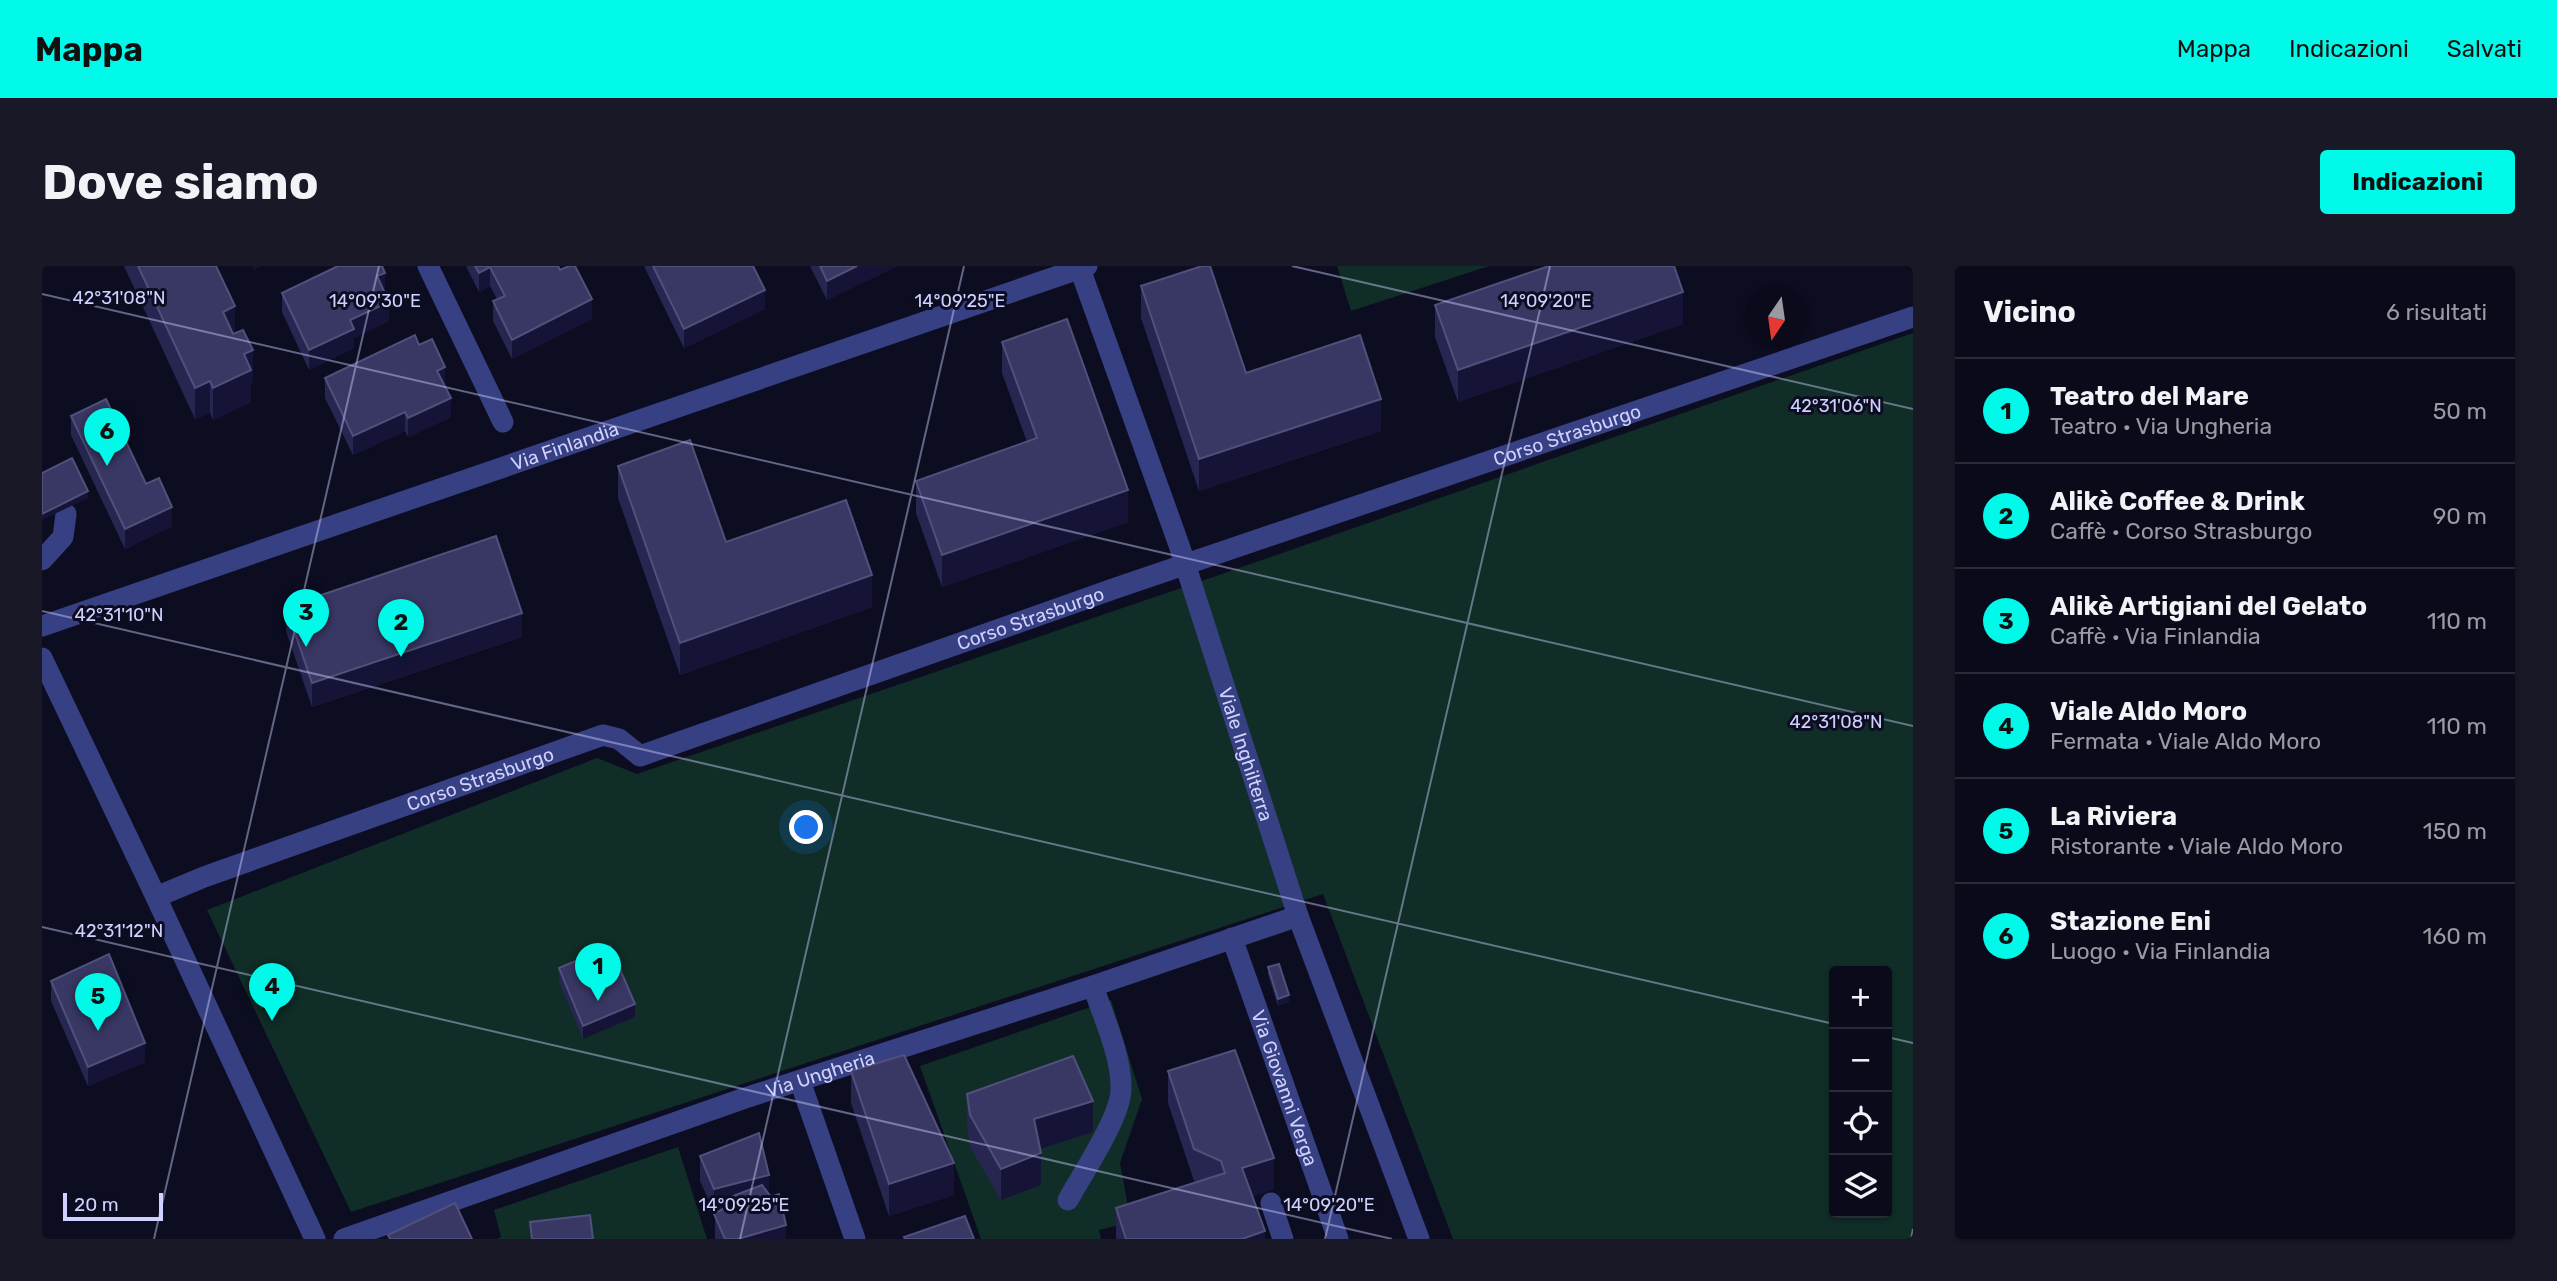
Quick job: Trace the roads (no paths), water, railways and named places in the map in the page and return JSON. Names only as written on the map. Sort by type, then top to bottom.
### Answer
[{"type":"street","points":[[428,266],[503,422]]},
{"type":"street","name":"Viale Inghilterra","points":[[1082,267],[1186,566],[1298,916],[1419,1239]]},
{"type":"street","name":"Via Finlandia","points":[[42,626],[1082,267]]},
{"type":"street","name":"Corso Strasburgo","points":[[156,897],[204,877],[603,735],[619,739],[640,756],[1913,317]]},
{"type":"street","points":[[42,560],[63,537],[66,514]]},
{"type":"street","points":[[42,658],[315,1239]]},
{"type":"street","name":"Via Ungheria","points":[[344,1239],[800,1081],[1298,916]]},
{"type":"street","name":"Via Giovanni Verga","points":[[1232,938],[1338,1239]]},
{"type":"street","points":[[1068,1200],[1120,1099],[1119,1069],[1093,986]]},
{"type":"street","points":[[800,1081],[855,1239]]},
{"type":"street","points":[[1271,1203],[1283,1239]]},
{"type":"place","name":"Stazione Eni","points":[[107,466]]},
{"type":"place","name":"Alikè Artigiani del Gelato","points":[[306,647]]},
{"type":"place","name":"Alikè Coffee & Drink","points":[[401,657]]},
{"type":"place","name":"Teatro del Mare","points":[[598,1001]]},
{"type":"place","name":"Viale Aldo Moro","points":[[272,1021]]},
{"type":"place","name":"La Riviera","points":[[98,1031]]}]
